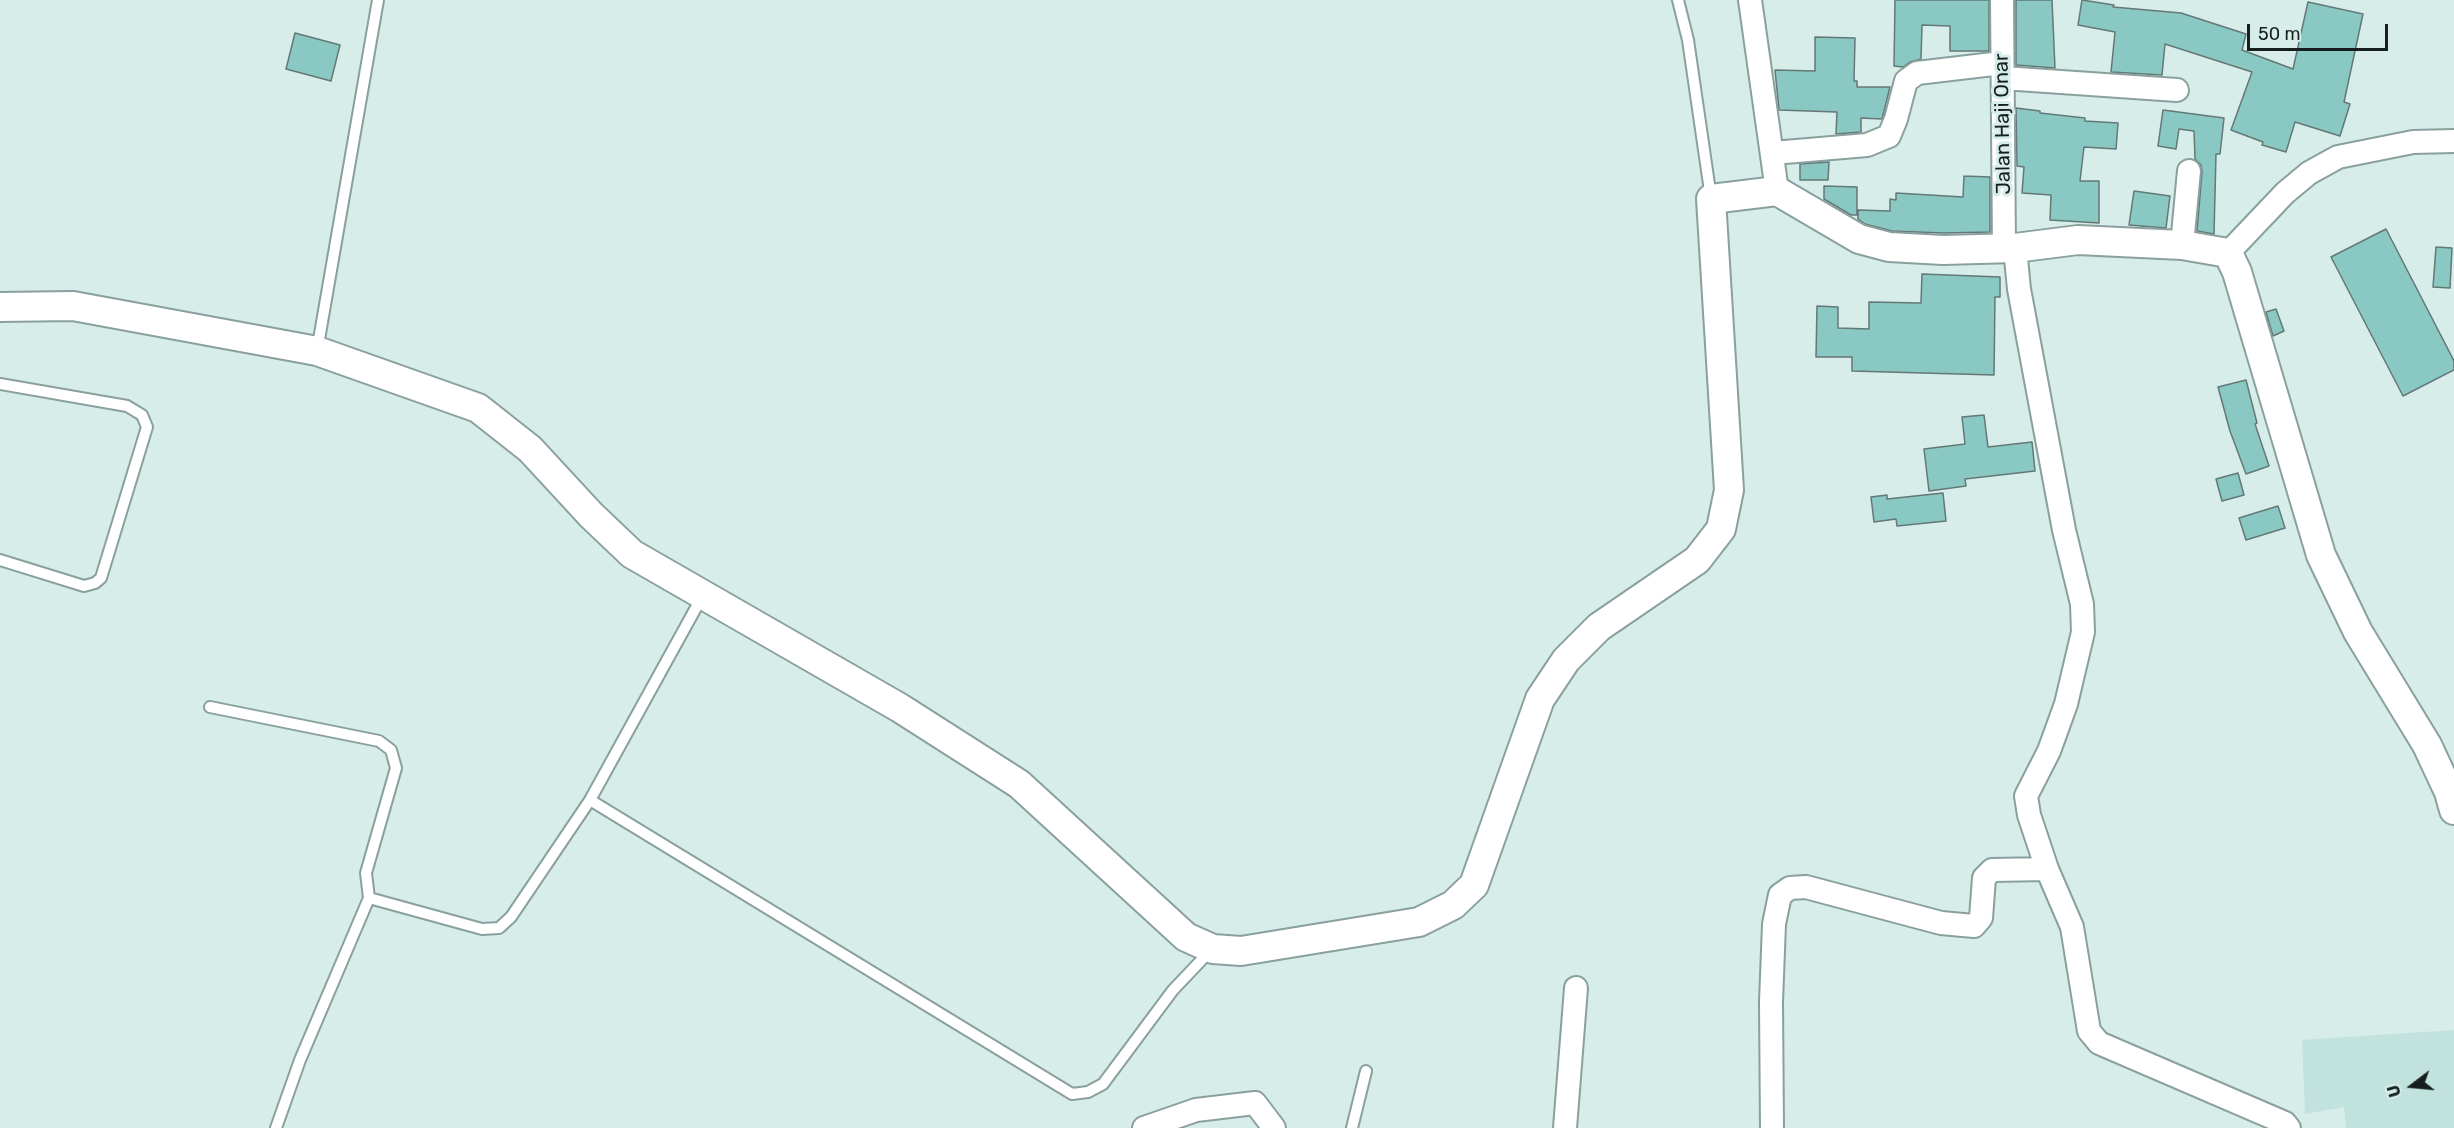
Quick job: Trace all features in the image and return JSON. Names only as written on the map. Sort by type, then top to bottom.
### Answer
[{"type":"street","points":[[1750,0],[1777,191]]},
{"type":"street","name":"Jalan Haji Onar","points":[[2002,0],[2002,70],[2010,248],[2061,518],[2082,604],[2083,633],[2066,704],[2049,752],[2026,796],[2029,815],[2072,927],[2089,1031],[2099,1043],[2285,1123],[2289,1128]]},
{"type":"street","points":[[1773,153],[1867,145],[1889,135],[1896,119],[1906,81],[1917,73],[2002,70],[2177,90]]},
{"type":"street","points":[[2228,253],[2285,193],[2309,173],[2338,158],[2413,142],[2454,141]]},
{"type":"street","points":[[2182,244],[2189,171]]},
{"type":"street","points":[[0,307],[73,306],[317,351],[478,408],[530,449],[591,515],[633,554],[900,708],[1019,784],[1186,937],[1203,959],[1419,922],[1454,905],[1474,885],[1540,699],[1566,660],[1599,627],[1696,560],[1721,529],[1729,490],[1711,199],[1777,191],[1859,239],[1879,245],[1943,250],[2010,248],[2078,240],[2182,244],[2228,253]]},
{"type":"street","points":[[2228,253],[2237,272],[2321,555],[2358,632],[2427,746],[2449,792],[2454,810]]},
{"type":"street","points":[[1772,1128],[1771,991],[1774,924],[1780,895],[1790,888],[1806,886],[1941,923],[1974,926],[1981,918],[1984,878],[1992,870],[2048,869]]},
{"type":"street","points":[[1565,1128],[1576,988]]},
{"type":"street","points":[[1144,1128],[1196,1110],[1255,1103],[1274,1128]]},
{"type":"lane","points":[[317,351],[378,0]]},
{"type":"lane","points":[[1678,0],[1688,40],[1711,199]]},
{"type":"lane","points":[[0,384],[127,406],[142,415],[147,427],[101,578],[95,583],[84,586],[0,560]]},
{"type":"lane","points":[[369,898],[482,929],[499,928],[511,917],[590,800],[703,595]]},
{"type":"lane","points":[[210,707],[379,741],[391,750],[396,768],[366,873],[369,898],[300,1060],[276,1128]]},
{"type":"lane","points":[[590,800],[1072,1094],[1088,1092],[1103,1084],[1173,990],[1203,959]]},
{"type":"lane","points":[[1352,1128],[1366,1071]]},
{"type":"shaded area","points":[[2454,1030],[2454,1128],[2346,1128],[2344,1107],[2305,1114],[2302,1040]]},
{"type":"building","points":[[1895,0],[1989,0],[1989,51],[1950,51],[1950,26],[1922,25],[1921,59],[1903,67],[1894,66]]},
{"type":"building","points":[[2016,0],[2052,0],[2055,68],[2016,65]]},
{"type":"building","points":[[2082,0],[2114,5],[2113,7],[2181,13],[2246,34],[2242,50],[2293,69],[2308,2],[2363,14],[2344,102],[2350,104],[2340,136],[2295,122],[2286,152],[2262,145],[2263,142],[2231,130],[2252,72],[2165,44],[2162,75],[2111,72],[2115,32],[2078,25]]},
{"type":"building","points":[[295,33],[340,45],[331,81],[286,69]]},
{"type":"building","points":[[1815,37],[1855,38],[1854,81],[1857,81],[1857,87],[1890,87],[1882,119],[1861,118],[1861,132],[1836,134],[1837,112],[1779,110],[1775,70],[1815,71]]},
{"type":"building","points":[[2016,108],[2085,118],[2085,121],[2118,123],[2116,149],[2084,147],[2080,181],[2099,181],[2099,223],[2050,220],[2051,195],[2022,193],[2024,167],[2017,166]]},
{"type":"building","points":[[2163,110],[2224,118],[2220,154],[2216,154],[2214,234],[2197,231],[2202,172],[2201,165],[2195,159],[2194,131],[2179,129],[2176,149],[2158,146]]},
{"type":"building","points":[[1829,162],[1828,180],[1800,180],[1800,164]]},
{"type":"building","points":[[1964,176],[1990,177],[1990,232],[1892,231],[1865,224],[1858,219],[1858,210],[1890,211],[1890,199],[1896,200],[1896,193],[1963,197]]},
{"type":"building","points":[[1824,186],[1857,187],[1857,215],[1851,215],[1824,199]]},
{"type":"building","points":[[2134,191],[2170,196],[2166,228],[2129,225]]},
{"type":"building","points":[[2386,229],[2454,361],[2454,370],[2403,396],[2331,257]]},
{"type":"building","points":[[2436,247],[2452,248],[2450,288],[2433,287]]},
{"type":"building","points":[[1922,274],[2000,277],[2000,297],[1995,297],[1994,375],[1852,371],[1852,357],[1816,357],[1817,306],[1838,307],[1838,328],[1869,329],[1869,302],[1921,303]]},
{"type":"building","points":[[2276,309],[2284,331],[2273,336],[2266,312]]},
{"type":"building","points":[[2246,380],[2257,423],[2255,424],[2269,466],[2246,474],[2230,431],[2218,387]]},
{"type":"building","points":[[1984,415],[1988,447],[2032,442],[2035,471],[1965,479],[1966,486],[1929,491],[1924,449],[1965,444],[1962,417]]},
{"type":"building","points":[[2238,473],[2244,495],[2222,501],[2216,479]]},
{"type":"building","points":[[1943,493],[1946,521],[1897,526],[1896,519],[1874,522],[1871,497],[1887,495],[1887,499]]},
{"type":"building","points":[[2278,506],[2285,528],[2246,540],[2239,518]]}]
